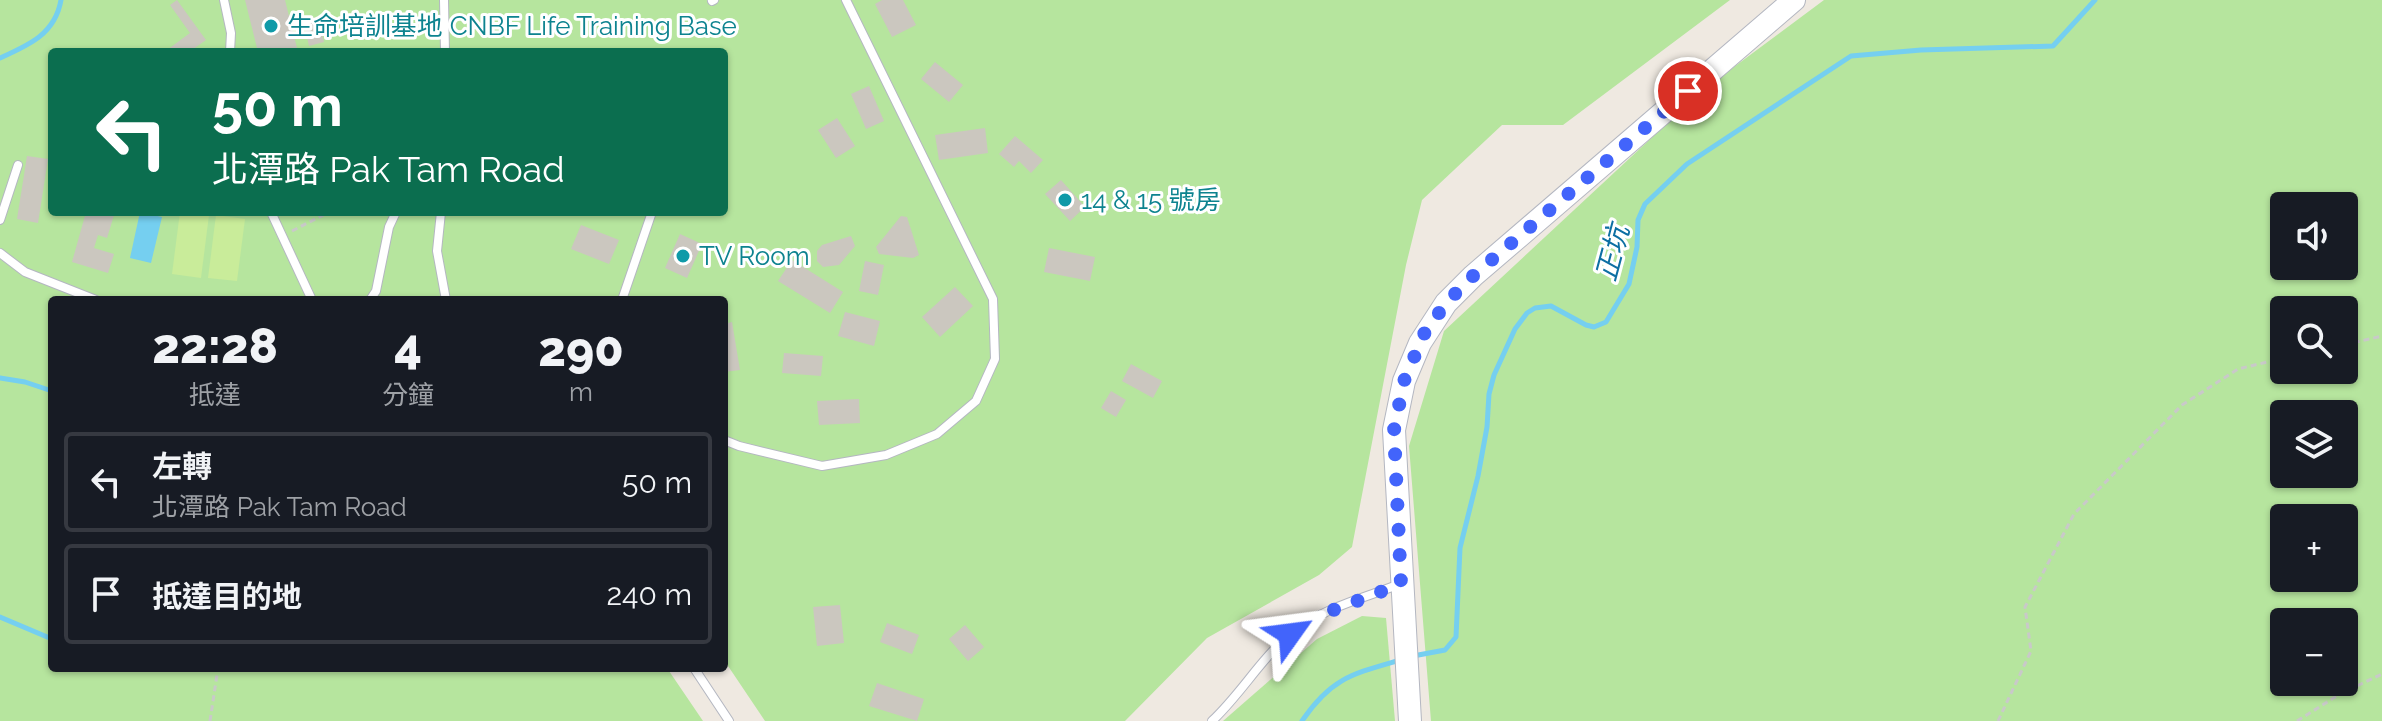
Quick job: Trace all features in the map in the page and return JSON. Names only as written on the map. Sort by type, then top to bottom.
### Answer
[{"type":"street","points":[[1410,710],[1394,430],[1404,381],[1430,325],[1446,303],[1473,276],[1794,0]]},
{"type":"lane","points":[[224,0],[231,33],[230,48]]},
{"type":"lane","points":[[444,0],[445,48]]},
{"type":"lane","points":[[728,442],[822,466],[886,455],[937,434],[976,401],[995,359],[993,299],[846,0]]},
{"type":"lane","points":[[0,220],[18,165]]},
{"type":"lane","points":[[273,216],[309,296]]},
{"type":"lane","points":[[373,296],[394,216]]},
{"type":"lane","points":[[441,216],[437,251],[445,296]]},
{"type":"lane","points":[[623,296],[651,216]]},
{"type":"lane","points":[[0,253],[25,272],[86,296]]},
{"type":"lane","points":[[1212,721],[1297,628],[1323,614],[1401,584]]},
{"type":"lane","points":[[697,672],[729,721]]},
{"type":"path","points":[[281,236],[321,216]]},
{"type":"path","points":[[2358,342],[2382,336]]},
{"type":"path","points":[[1998,721],[2031,651],[2025,607],[2074,514],[2182,405],[2238,369],[2270,361]]},
{"type":"path","points":[[210,721],[217,672]]},
{"type":"path","points":[[2297,721],[2340,694],[2382,674]]},
{"type":"green space","points":[[0,0],[1730,0],[1563,125],[1502,125],[1422,200],[1406,265],[1352,547],[1319,575],[1207,638],[1125,721],[765,721],[728,666],[728,296],[48,296],[48,672],[670,672],[703,721],[0,721]]},
{"type":"green space","points":[[1824,0],[2382,0],[2382,721],[1431,721],[1409,446],[1444,331],[1703,90]]},
{"type":"green space","points":[[179,216],[209,216],[201,278],[172,274]]},
{"type":"green space","points":[[216,216],[245,219],[237,281],[208,278]]},
{"type":"green space","points":[[1362,616],[1386,618],[1395,721],[1223,721],[1317,639]]},
{"type":"water","points":[[139,216],[162,217],[151,263],[130,258]]},
{"type":"building","points":[[177,0],[206,40],[195,48],[170,48],[190,33],[170,5]]},
{"type":"building","name":"生命培訓基地 CNBF Life Training Base","points":[[245,0],[285,0],[297,48],[257,48]]},
{"type":"building","points":[[882,0],[903,0],[916,25],[892,37],[875,4]]},
{"type":"building","points":[[318,17],[324,42],[309,46],[303,20]]},
{"type":"building","points":[[935,62],[963,85],[949,102],[921,79]]},
{"type":"building","points":[[869,86],[884,121],[866,129],[851,94]]},
{"type":"building","points":[[837,118],[855,146],[836,158],[818,130]]},
{"type":"building","points":[[985,128],[988,153],[939,160],[935,135]]},
{"type":"building","points":[[1015,136],[1043,160],[1031,173],[1019,161],[1014,167],[999,154]]},
{"type":"building","points":[[27,156],[48,159],[38,223],[17,219]]},
{"type":"building","name":"14 & 15 號房","points":[[1061,180],[1085,207],[1070,221],[1045,194]]},
{"type":"building","points":[[85,216],[114,216],[107,238],[98,235],[94,248],[114,254],[108,273],[72,262]]},
{"type":"building","points":[[901,216],[907,217],[919,255],[913,258],[879,254],[876,247]]},
{"type":"building","points":[[581,225],[619,240],[609,264],[571,249]]},
{"type":"building","name":"TV Room","points":[[680,234],[702,244],[687,278],[665,268]]},
{"type":"building","points":[[851,236],[855,246],[839,265],[823,267],[817,261],[817,251],[822,245]]},
{"type":"building","points":[[1049,248],[1095,257],[1090,281],[1044,272]]},
{"type":"building","points":[[792,260],[843,292],[830,313],[778,281]]},
{"type":"building","points":[[865,261],[884,265],[878,295],[859,291]]},
{"type":"building","points":[[955,287],[973,306],[940,337],[922,317]]},
{"type":"building","points":[[845,312],[880,321],[874,346],[838,336]]},
{"type":"building","points":[[732,322],[740,370],[728,372],[728,323]]},
{"type":"building","points":[[784,353],[823,356],[821,376],[782,373]]},
{"type":"building","points":[[1131,364],[1162,381],[1153,398],[1122,381]]},
{"type":"building","points":[[1111,391],[1126,400],[1116,417],[1101,408]]},
{"type":"building","points":[[859,399],[860,423],[819,425],[817,401]]},
{"type":"building","points":[[840,605],[844,643],[817,646],[813,607]]},
{"type":"building","points":[[887,623],[919,635],[912,654],[880,642]]},
{"type":"building","points":[[965,625],[984,647],[968,661],[949,639]]},
{"type":"building","points":[[877,683],[924,699],[917,721],[869,706]]},
{"type":"waterway","points":[[0,58],[30,43],[47,30],[61,0]]},
{"type":"waterway","name":"正坑","points":[[1413,656],[1445,650],[1456,637],[1460,548],[1478,476],[1487,427],[1489,394],[1494,375],[1515,329],[1527,313],[1535,308],[1551,306],[1586,325],[1594,327],[1606,322],[1629,284],[1637,247],[1638,220],[1645,204],[1687,164],[1851,56],[1921,50],[2053,46],[2095,0]]},
{"type":"waterway","points":[[0,378],[48,390]]},
{"type":"waterway","points":[[0,617],[48,637]]},
{"type":"waterway","name":"正坑","points":[[1302,721],[1333,686],[1356,674],[1400,660]]},
{"type":"place","name":"生命培訓基地 CNBF Life Training Base","points":[[271,26]]},
{"type":"place","name":"14 & 15 號房","points":[[1065,200]]},
{"type":"place","name":"TV Room","points":[[683,256]]},
{"type":"route","points":[[1290,634],[1323,614],[1401,584],[1394,430],[1409,366],[1424,334],[1446,303],[1473,276],[1688,91]]}]
